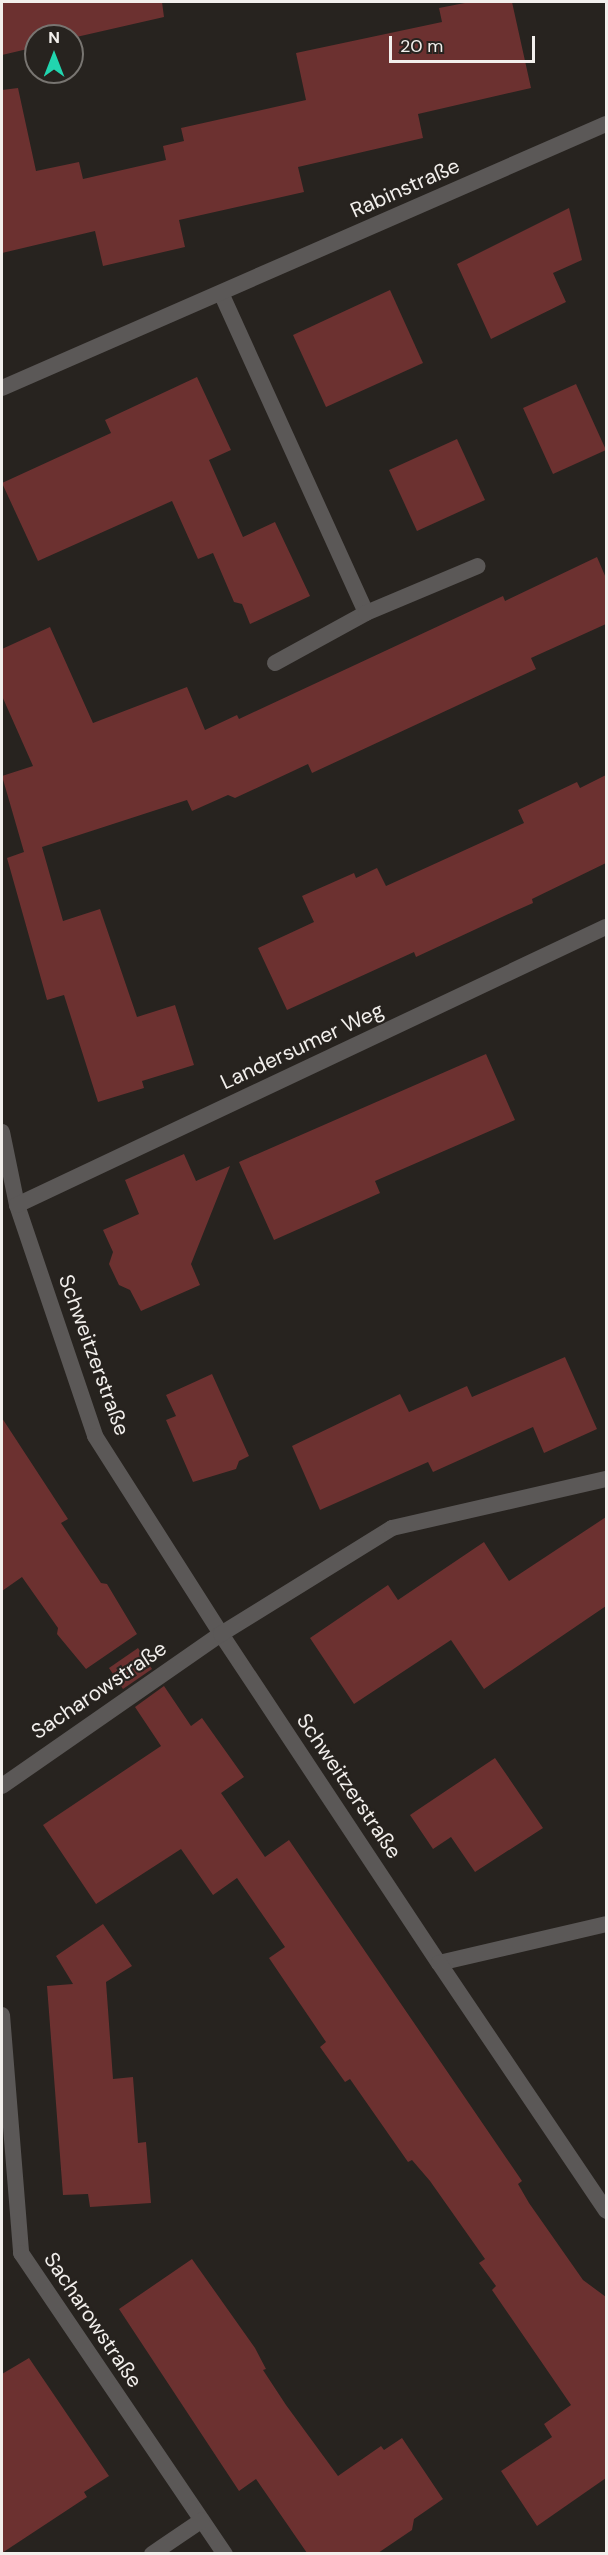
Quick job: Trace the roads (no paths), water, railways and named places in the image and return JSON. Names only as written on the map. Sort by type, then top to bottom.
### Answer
[{"type":"street","name":"Rabinstraße","points":[[2,388],[606,124]]},
{"type":"street","points":[[221,292],[366,613]]},
{"type":"street","points":[[275,663],[366,613],[478,566]]},
{"type":"street","name":"Landersumer Weg","points":[[17,1205],[606,927]]},
{"type":"street","points":[[2,1132],[17,1205]]},
{"type":"street","name":"Schweitzerstraße","points":[[17,1205],[95,1436],[221,1635],[606,2211]]},
{"type":"street","points":[[221,1635],[392,1528],[606,1479]]},
{"type":"street","name":"Sacharowstraße","points":[[2,1782],[221,1635]]},
{"type":"street","points":[[439,1963],[606,1924]]},
{"type":"street","name":"Sacharowstraße","points":[[2,2015],[21,2253],[225,2553]]},
{"type":"street","points":[[152,2553],[202,2520]]}]
